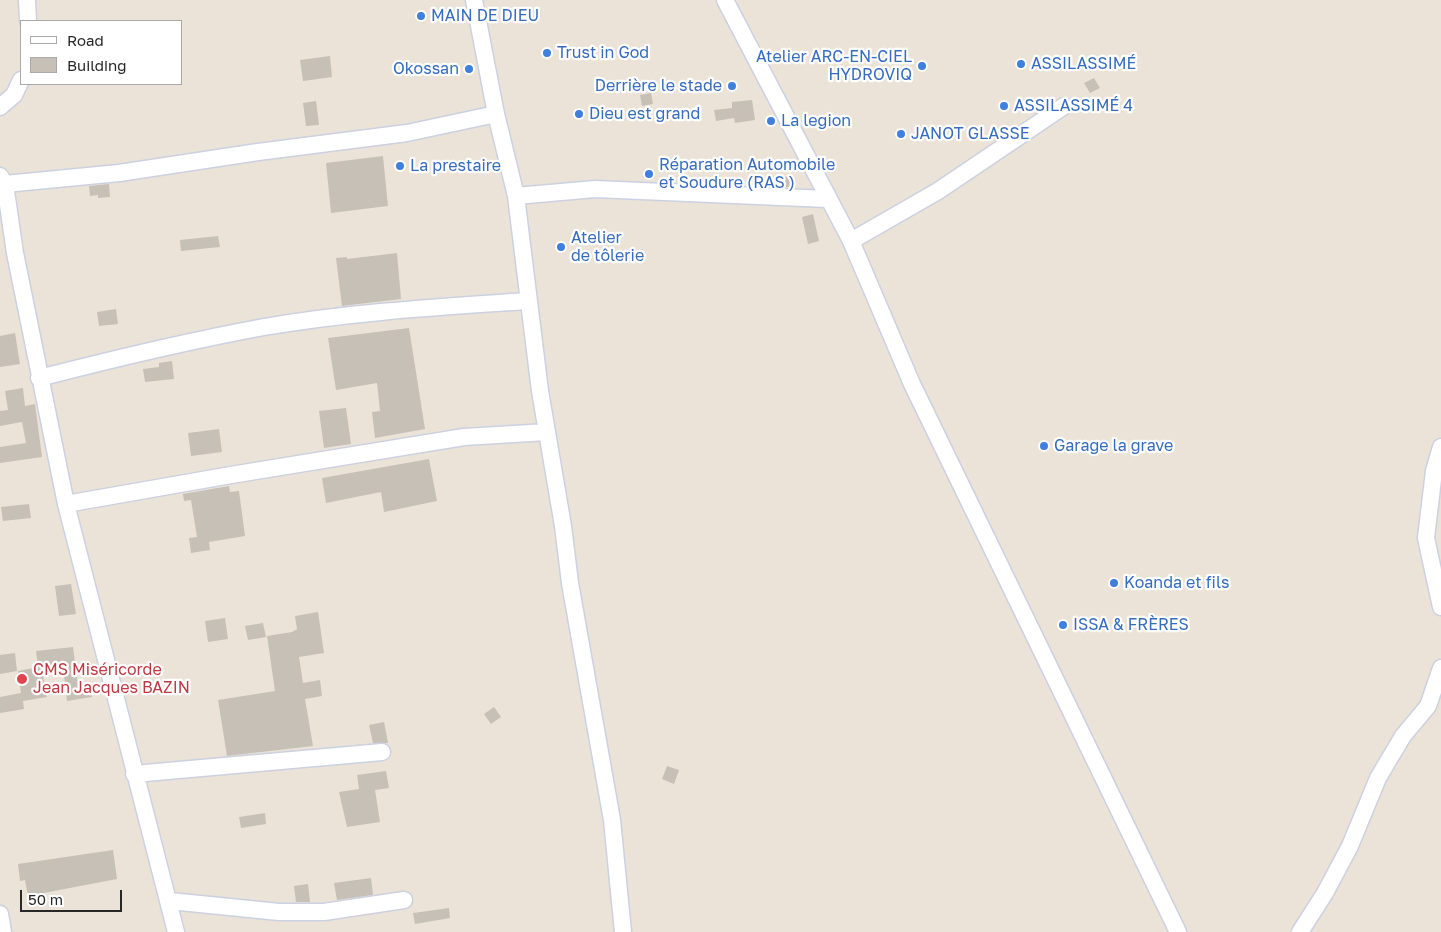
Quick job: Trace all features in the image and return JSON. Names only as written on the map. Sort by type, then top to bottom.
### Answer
[{"type":"street","points":[[26,0],[28,20]]},
{"type":"street","points":[[474,0],[496,114],[516,196],[527,301],[547,432],[580,642],[612,820],[623,932]]},
{"type":"street","points":[[725,0],[850,241],[912,384],[1178,932]]},
{"type":"street","points":[[0,107],[14,95],[20,82]]},
{"type":"street","points":[[850,241],[938,191],[1064,106]]},
{"type":"street","points":[[176,932],[170,901],[134,774],[66,504],[39,378],[2,180],[119,174],[258,152],[407,132],[496,114]]},
{"type":"street","points":[[516,196],[595,189],[827,199]]},
{"type":"street","points":[[39,378],[141,352],[266,327],[410,308],[527,301]]},
{"type":"street","points":[[66,504],[231,474],[454,439],[547,432]]},
{"type":"street","points":[[1441,447],[1434,471],[1426,538],[1441,607]]},
{"type":"street","points":[[1300,932],[1325,893],[1350,846],[1378,778],[1402,736],[1428,706],[1441,668]]},
{"type":"street","points":[[134,774],[382,752]]},
{"type":"street","points":[[170,901],[279,912],[324,912],[404,900]]},
{"type":"street","points":[[0,914],[3,932]]},
{"type":"building","points":[[330,56],[332,77],[303,81],[300,60]]},
{"type":"building","points":[[1094,78],[1100,88],[1090,93],[1084,83]]},
{"type":"building","points":[[651,93],[653,104],[642,106],[640,95]]},
{"type":"building","points":[[752,100],[755,120],[735,123],[734,118],[716,121],[714,110],[732,108],[732,102]]},
{"type":"building","points":[[316,101],[319,125],[306,126],[303,103]]},
{"type":"building","points":[[383,156],[388,206],[331,213],[326,163]]},
{"type":"building","points":[[790,176],[791,187],[773,187],[771,179]]},
{"type":"building","points":[[109,184],[110,197],[98,198],[98,195],[90,196],[89,186]]},
{"type":"building","points":[[813,214],[819,241],[808,244],[802,217]]},
{"type":"building","points":[[218,236],[220,247],[181,251],[180,240]]},
{"type":"building","points":[[397,253],[401,299],[342,306],[336,258],[347,257],[347,259]]},
{"type":"building","points":[[116,309],[118,324],[99,326],[97,312]]},
{"type":"building","points":[[409,328],[425,429],[375,438],[372,412],[380,411],[377,383],[336,390],[328,338]]},
{"type":"building","points":[[15,333],[20,364],[0,367],[0,336]]},
{"type":"building","points":[[172,361],[174,379],[145,382],[143,369],[159,367],[159,363]]},
{"type":"building","points":[[23,388],[25,406],[35,404],[42,457],[0,463],[0,447],[26,443],[22,422],[0,426],[0,411],[8,410],[5,391]]},
{"type":"building","points":[[346,408],[351,444],[324,448],[319,411]]},
{"type":"building","points":[[219,429],[222,452],[191,456],[188,433]]},
{"type":"building","points":[[429,459],[437,501],[384,512],[381,492],[326,503],[322,478]]},
{"type":"building","points":[[229,486],[230,492],[239,491],[245,536],[209,542],[210,550],[191,553],[189,538],[197,537],[191,500],[184,501],[183,494]]},
{"type":"building","points":[[29,504],[31,518],[3,521],[1,507]]},
{"type":"building","points":[[71,584],[76,614],[59,616],[55,586]]},
{"type":"building","points":[[318,612],[324,653],[299,657],[303,683],[320,680],[322,696],[305,699],[313,746],[227,756],[218,700],[275,691],[267,636],[292,632],[297,629],[295,616]]},
{"type":"building","points":[[225,618],[228,639],[208,642],[205,621]]},
{"type":"building","points":[[263,623],[266,637],[248,640],[245,626]]},
{"type":"building","points":[[73,647],[78,685],[90,684],[92,697],[67,701],[63,668],[42,670],[47,697],[23,701],[24,709],[0,713],[0,697],[21,693],[18,671],[38,667],[36,651]]},
{"type":"building","points":[[15,653],[17,671],[0,674],[0,655]]},
{"type":"building","points":[[494,707],[501,717],[491,724],[484,714]]},
{"type":"building","points":[[384,722],[388,743],[373,743],[369,725]]},
{"type":"building","points":[[667,766],[679,770],[674,784],[662,779]]},
{"type":"building","points":[[386,771],[389,788],[375,790],[380,822],[347,827],[339,792],[359,789],[357,775]]},
{"type":"building","points":[[265,813],[266,824],[241,828],[239,817]]},
{"type":"building","points":[[113,850],[117,879],[28,896],[25,880],[20,881],[18,864]]},
{"type":"building","points":[[371,878],[373,895],[337,900],[334,883]]},
{"type":"building","points":[[308,884],[310,902],[296,902],[294,886]]},
{"type":"building","points":[[449,908],[450,918],[415,924],[413,913]]},
{"type":"place","name":"MAIN DE DIEU","points":[[421,16]]},
{"type":"place","name":"Trust in God","points":[[547,53]]},
{"type":"place","name":"ASSILASSIMÉ","points":[[1021,64]]},
{"type":"place","name":"Atelier ARC-EN-CIEL HYDROVIQ","points":[[922,66]]},
{"type":"place","name":"Okossan","points":[[469,69]]},
{"type":"place","name":"Derrière le stade","points":[[732,86]]},
{"type":"place","name":"ASSILASSIMÉ 4","points":[[1004,106]]},
{"type":"place","name":"Dieu est grand","points":[[579,114]]},
{"type":"place","name":"La legion","points":[[771,121]]},
{"type":"place","name":"JANOT GLASSE","points":[[901,134]]},
{"type":"place","name":"La prestaire","points":[[400,166]]},
{"type":"place","name":"Réparation Automobile et Soudure (RAS )","points":[[649,174]]},
{"type":"place","name":"Atelier de tôlerie","points":[[561,247]]},
{"type":"place","name":"Garage la grave","points":[[1044,446]]},
{"type":"place","name":"Koanda et fils","points":[[1114,583]]},
{"type":"place","name":"ISSA & FRÈRES","points":[[1063,625]]},
{"type":"place","name":"CMS Miséricorde Jean Jacques BAZIN","points":[[22,679]]}]
